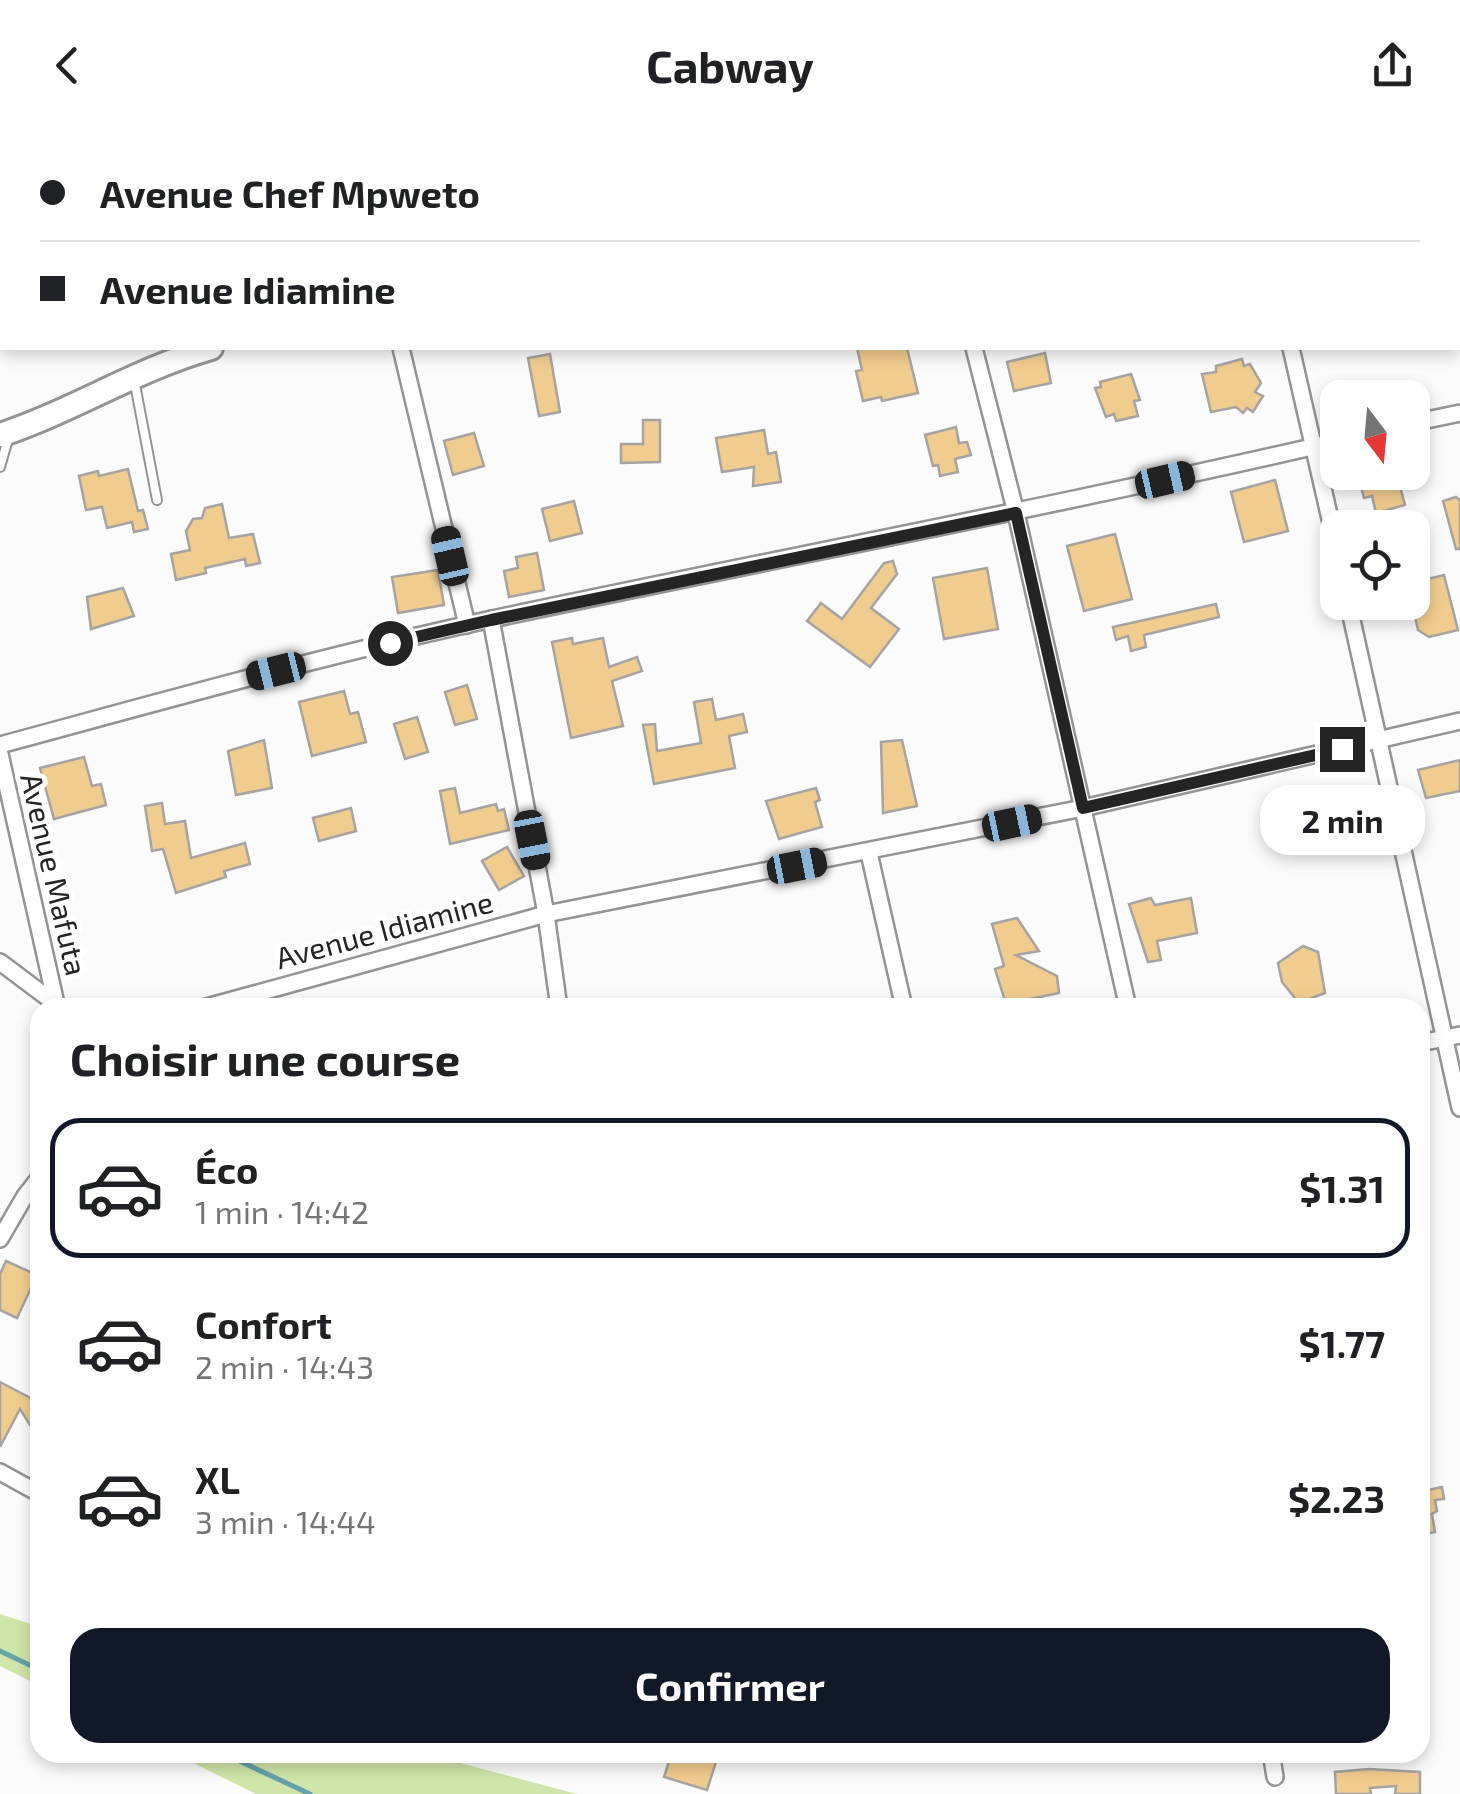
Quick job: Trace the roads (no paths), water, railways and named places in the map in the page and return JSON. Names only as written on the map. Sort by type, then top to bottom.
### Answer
[{"type":"street","points":[[402,350],[467,625]]},
{"type":"street","points":[[975,350],[1016,513],[1126,998]]},
{"type":"street","points":[[1290,350],[1328,510]]},
{"type":"street","points":[[5,433],[70,408],[183,351]]},
{"type":"street","points":[[1430,420],[1460,412]]},
{"type":"street","points":[[0,745],[238,680],[467,625],[1016,513],[1320,445]]},
{"type":"street","points":[[491,620],[546,914],[558,998]]},
{"type":"street","points":[[1352,620],[1453,1036],[1460,1108]]},
{"type":"street","name":"Avenue Idiamine","points":[[239,998],[546,914],[1083,808],[1460,721]]},
{"type":"street","name":"Avenue Mafuta","points":[[0,754],[55,998]]},
{"type":"street","points":[[869,853],[902,998]]},
{"type":"street","points":[[0,962],[47,998]]},
{"type":"street","points":[[0,1239],[30,1189]]},
{"type":"street","points":[[0,1472],[30,1488]]},
{"type":"street","points":[[1273,1763],[1275,1777]]},
{"type":"lane","points":[[124,380],[157,500]]},
{"type":"lane","points":[[0,467],[5,433]]},
{"type":"waterway","points":[[0,1651],[30,1665]]},
{"type":"waterway","points":[[244,1763],[310,1794]]}]
